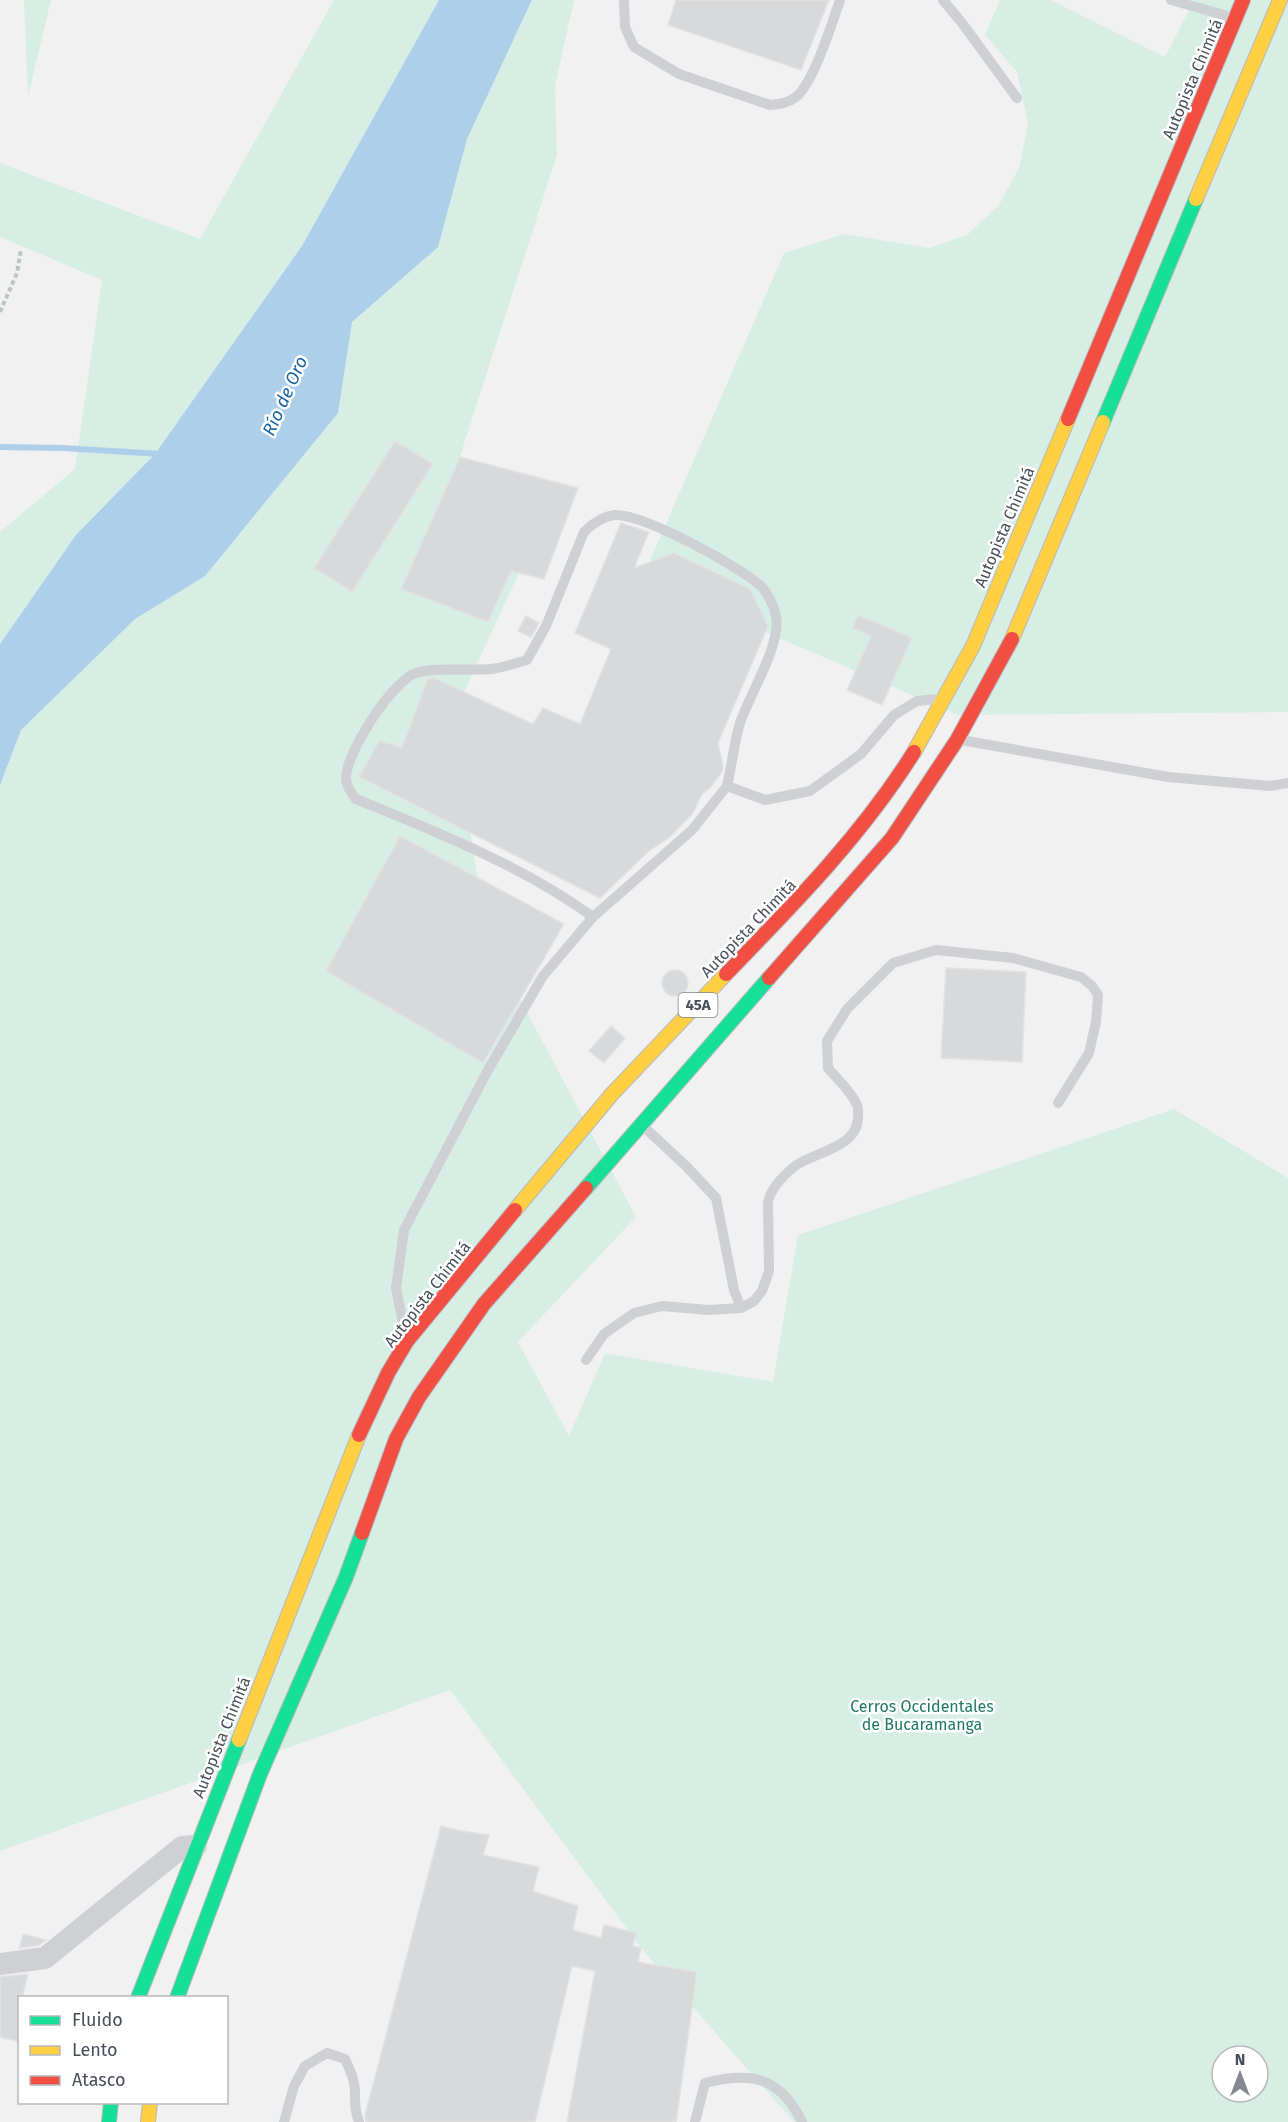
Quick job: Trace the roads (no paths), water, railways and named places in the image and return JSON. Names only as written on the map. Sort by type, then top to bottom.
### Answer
[{"type":"highway","name":"Autopista Chimitá","points":[[139,1996],[354,1446],[388,1373],[407,1341],[612,1094],[839,854],[896,781],[946,700],[973,646],[1243,0]]},
{"type":"highway","name":"45A","points":[[178,1996],[260,1774],[346,1577],[396,1439],[419,1397],[484,1304],[892,838],[957,740],[1008,647],[1280,0]]},
{"type":"highway","points":[[109,2122],[111,2104]]},
{"type":"highway","points":[[148,2122],[150,2104]]},
{"type":"street","points":[[0,1964],[45,1958],[182,1848],[196,1846]]},
{"type":"lane","points":[[624,0],[625,27],[634,46],[679,74],[770,105],[784,104],[796,97],[805,86],[840,0]]},
{"type":"lane","points":[[943,0],[1017,98]]},
{"type":"lane","points":[[1171,0],[1236,18]]},
{"type":"lane","points":[[407,1341],[396,1288],[404,1230],[488,1070],[543,976],[593,917],[692,830],[727,786],[740,723],[773,645],[777,617],[764,589],[748,576],[682,539],[637,518],[614,515],[594,522],[584,532],[546,626],[527,660],[493,669],[418,672],[404,679],[385,701],[357,744],[345,778],[349,790],[356,799],[450,837],[515,869],[574,903],[593,917]]},
{"type":"lane","points":[[727,786],[765,800],[810,791],[861,754],[894,715],[917,701],[946,700]]},
{"type":"lane","points":[[957,740],[1168,777],[1270,786],[1288,783]]},
{"type":"lane","points":[[586,1360],[604,1334],[634,1313],[662,1306],[709,1310],[741,1308],[754,1301],[762,1291],[769,1271],[768,1202],[770,1192],[796,1166],[851,1136],[858,1125],[858,1107],[849,1091],[828,1068],[827,1041],[847,1008],[893,963],[936,950],[1013,958],[1080,977],[1092,986],[1098,995],[1096,1022],[1089,1053],[1058,1103]]},
{"type":"lane","points":[[642,1125],[716,1198],[734,1290],[741,1308]]},
{"type":"lane","points":[[284,2122],[294,2086],[305,2066],[327,2053],[345,2059],[352,2073],[355,2091],[354,2109],[359,2122]]},
{"type":"lane","points":[[695,2122],[705,2083],[729,2077],[756,2078],[787,2094],[802,2122]]},
{"type":"water","name":"Río de Oro","points":[[439,0],[532,0],[467,139],[438,247],[352,322],[338,413],[205,576],[135,619],[21,730],[0,785],[0,644],[76,535],[155,454],[302,246]]},
{"type":"waterway","points":[[0,447],[161,454]]},
{"type":"park label","name":"Cerros Occidentales de Bucaramanga","points":[[922,1715]]}]
